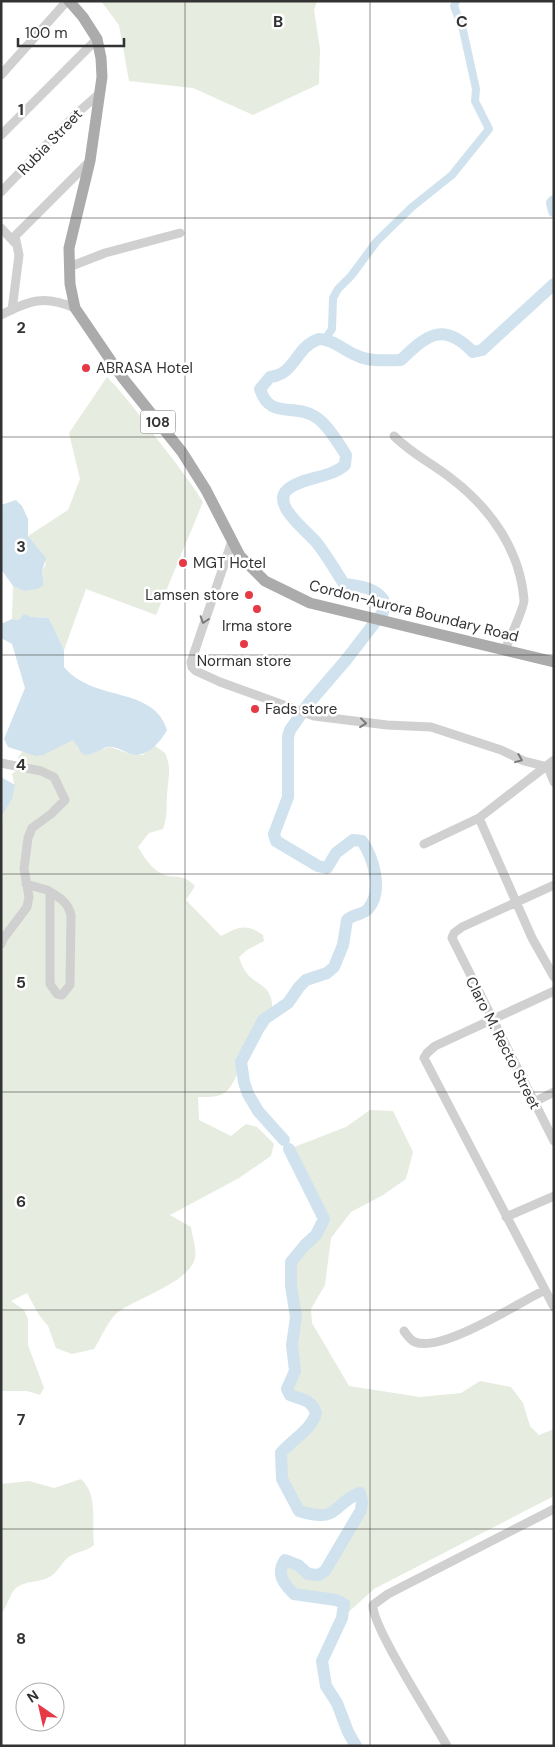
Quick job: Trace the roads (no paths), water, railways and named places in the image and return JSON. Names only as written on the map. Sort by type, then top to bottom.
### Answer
[{"type":"main road","name":"Cordon-Aurora Boundary Road","points":[[68,1],[83,16],[96,39],[101,58],[100,93],[90,161],[74,222],[69,266],[75,308],[122,377],[182,452],[206,490],[240,556],[266,581],[310,603],[554,662]]},
{"type":"street","points":[[1,75],[68,1]]},
{"type":"street","points":[[1,135],[96,39]]},
{"type":"street","name":"Rubia Street","points":[[1,192],[74,116],[100,93]]},
{"type":"street","points":[[12,310],[19,255],[15,243],[15,236],[18,230],[90,161]]},
{"type":"street","points":[[1,228],[15,243]]},
{"type":"street","points":[[69,266],[105,253],[180,232]]},
{"type":"street","points":[[1,316],[30,302],[44,299],[58,301],[75,308]]},
{"type":"street","points":[[394,436],[414,454],[437,468],[472,495],[494,522],[514,555],[525,601],[505,650]]},
{"type":"street","points":[[232,541],[213,591],[191,665],[196,671],[220,682],[314,716],[387,726],[431,727],[501,750],[524,761],[551,763]]},
{"type":"street","points":[[1,763],[41,771],[54,778],[65,800],[51,814],[32,828],[25,853],[26,884],[29,897],[27,906],[1,944]]},
{"type":"street","points":[[551,763],[554,782]]},
{"type":"street","points":[[424,844],[479,818],[551,763]]},
{"type":"street","points":[[479,818],[542,959],[554,977]]},
{"type":"street","points":[[26,884],[50,892],[65,902],[71,915],[70,985],[62,995],[57,994],[53,990],[50,977],[50,892]]},
{"type":"street","points":[[516,903],[554,885]]},
{"type":"street","name":"Claro M. Recto Street","points":[[516,903],[458,930],[452,935],[453,944],[554,1141]]},
{"type":"street","points":[[553,1302],[506,1217],[425,1061],[426,1053],[435,1046],[554,991]]},
{"type":"street","points":[[534,1102],[554,1092]]},
{"type":"street","points":[[506,1217],[554,1196]]},
{"type":"street","points":[[404,1331],[412,1340],[418,1343],[451,1340],[545,1290]]},
{"type":"street","points":[[448,1746],[416,1694],[383,1633],[374,1615],[373,1605],[388,1594],[554,1509]]},
{"type":"water","points":[[16,500],[22,506],[28,519],[28,536],[46,558],[42,571],[44,585],[37,589],[24,591],[13,586],[1,569],[1,505]]},
{"type":"water","points":[[24,614],[32,617],[49,618],[64,650],[64,667],[76,678],[91,686],[136,700],[149,706],[160,716],[167,730],[161,740],[147,752],[136,755],[111,747],[86,755],[82,754],[73,740],[43,755],[36,756],[8,747],[4,739],[25,688],[12,644],[1,638],[1,624],[12,619],[19,620]]},
{"type":"water","points":[[1,777],[15,785],[12,799],[3,814],[1,828]]},
{"type":"waterway","points":[[325,339],[332,329],[333,298],[338,289],[351,276],[377,241],[412,207],[452,175],[489,129],[475,101],[476,89],[463,30],[454,6],[456,1]]},
{"type":"waterway","points":[[554,201],[552,203],[554,211]]},
{"type":"waterway","points":[[284,1140],[258,1111],[248,1094],[241,1062],[263,1020],[288,1003],[306,980],[327,973],[334,967],[343,945],[347,920],[368,909],[373,902],[376,884],[373,865],[362,841],[353,840],[336,853],[327,868],[318,866],[276,841],[274,834],[288,797],[288,737],[290,730],[309,703],[346,660],[383,612],[383,599],[375,592],[360,586],[344,584],[320,547],[292,517],[284,502],[284,495],[288,489],[302,482],[339,470],[345,465],[346,455],[319,419],[306,412],[276,408],[264,399],[260,389],[270,377],[286,371],[305,348],[319,339],[330,341],[353,354],[374,360],[401,360],[427,338],[444,334],[462,342],[473,352],[482,350],[554,284]]},
{"type":"waterway","points":[[289,1149],[324,1219],[316,1235],[291,1262],[291,1286],[296,1317],[292,1345],[295,1371],[287,1389],[290,1395],[309,1402],[316,1413],[306,1429],[281,1453],[282,1479],[299,1511],[322,1515],[329,1514],[351,1497],[360,1493],[362,1501],[361,1510],[325,1571],[319,1575],[308,1574],[298,1565],[285,1560],[282,1565],[281,1574],[284,1582],[294,1594],[336,1600],[344,1604],[342,1618],[322,1661],[326,1686],[337,1703],[348,1732],[356,1746]]},
{"type":"place","name":"ABRASA Hotel","points":[[86,368]]},
{"type":"place","name":"MGT Hotel","points":[[183,563]]},
{"type":"place","name":"Lamsen store","points":[[249,595]]},
{"type":"place","name":"Irma store","points":[[257,609]]},
{"type":"place","name":"Norman store","points":[[244,644]]},
{"type":"place","name":"Fads store","points":[[255,709]]}]
